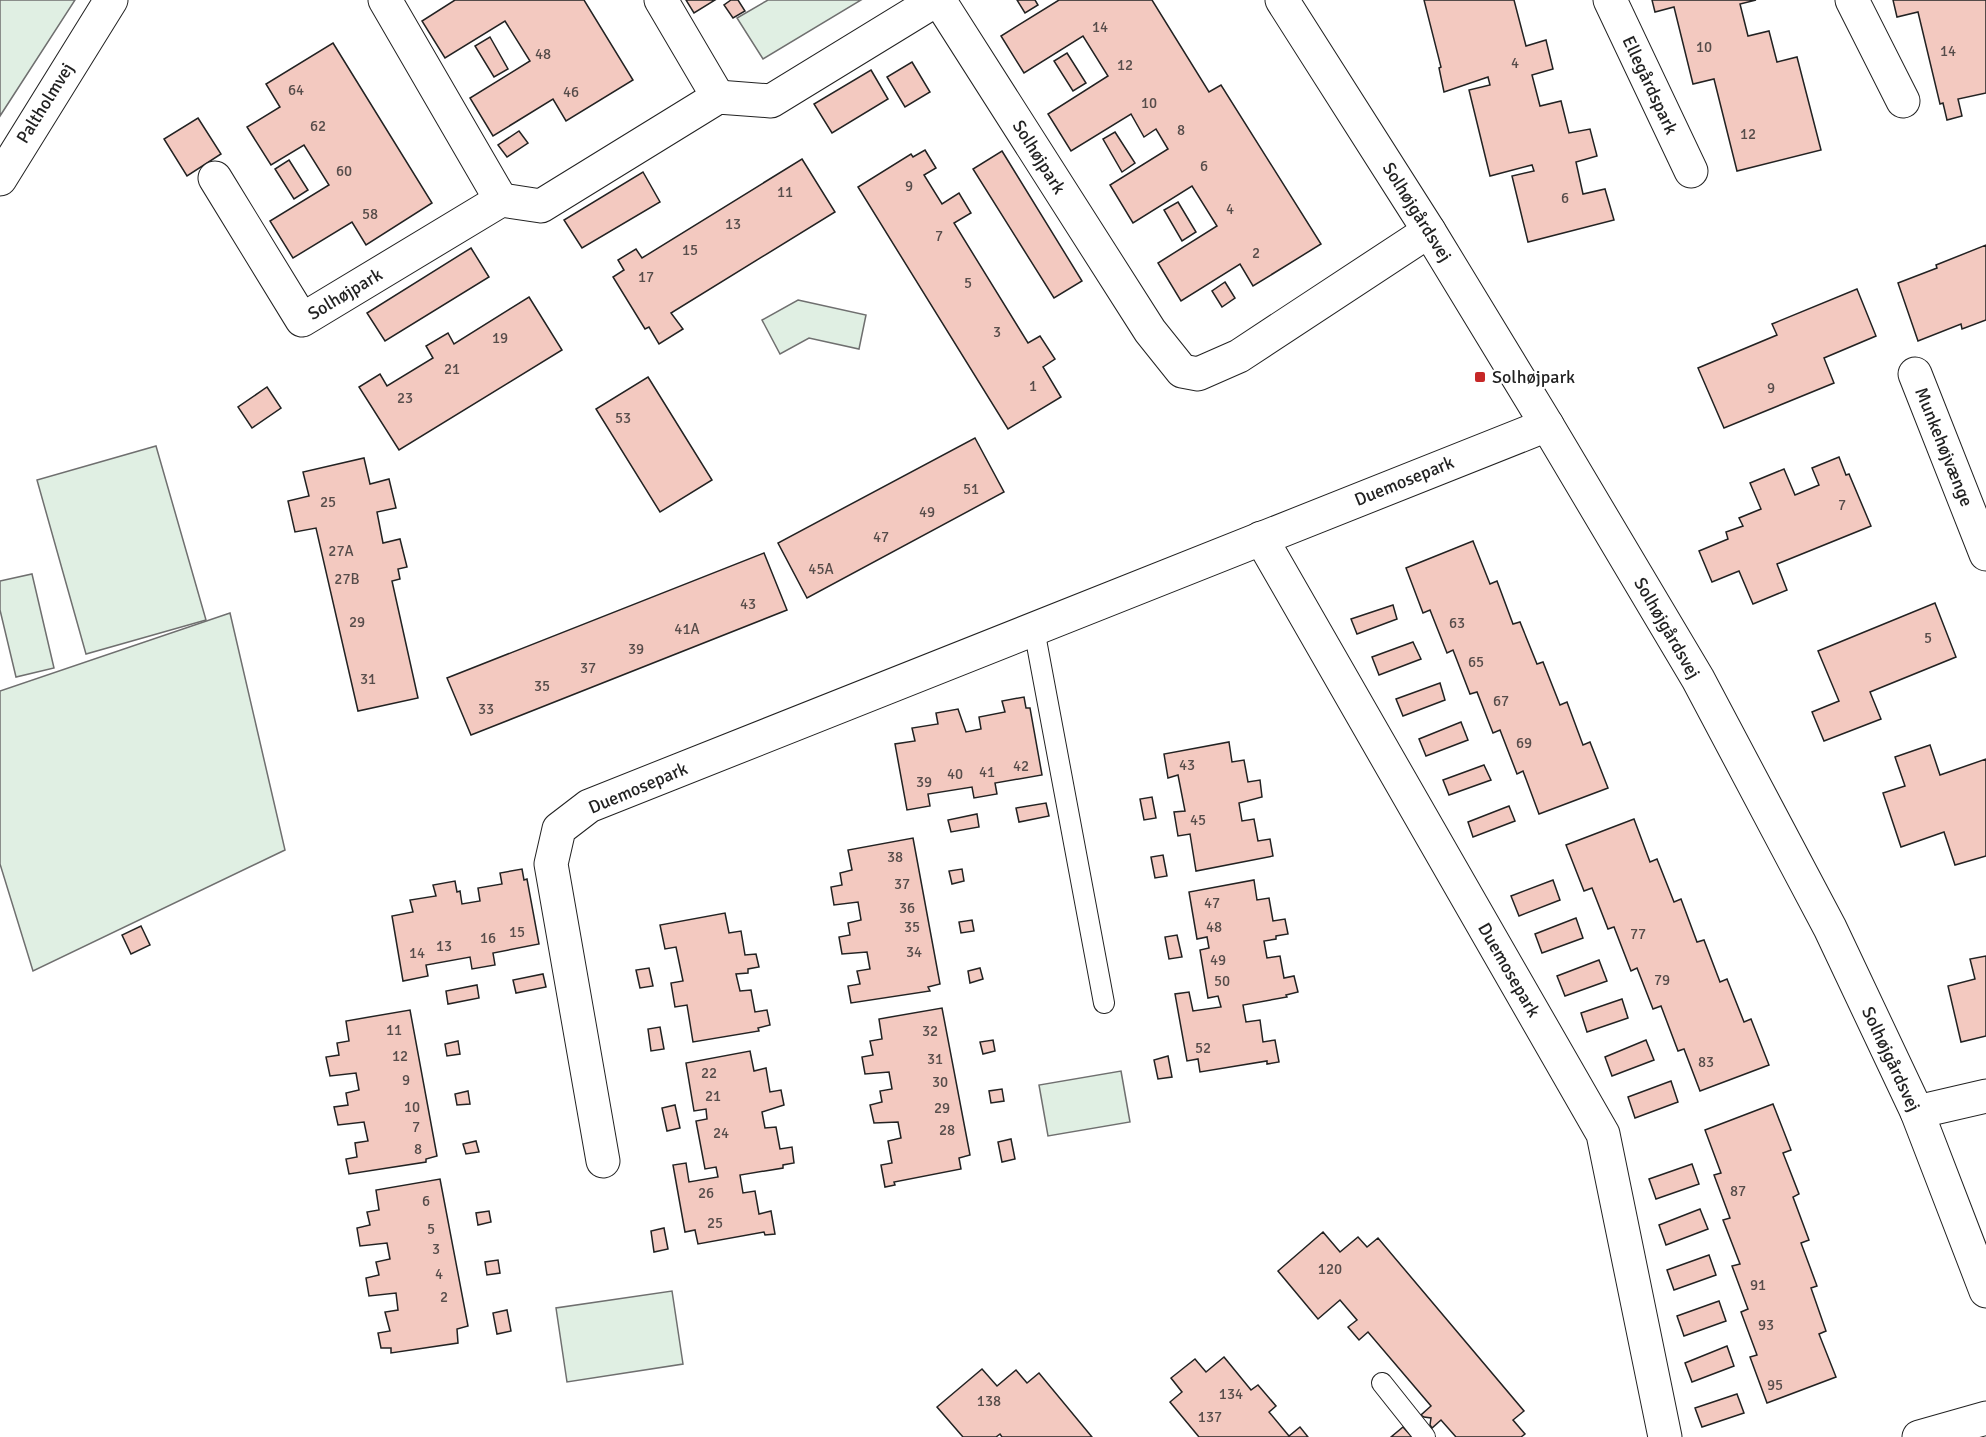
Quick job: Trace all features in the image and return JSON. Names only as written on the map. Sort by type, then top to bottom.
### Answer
[{"type":"street","name":"Paltholmvej","points":[[0,179],[111,0]]},
{"type":"street","name":"Paltholmvej","points":[[92,28],[120,0]]},
{"type":"street","points":[[385,0],[501,200],[541,206],[718,97],[661,0]]},
{"type":"street","name":"Solhøjpark","points":[[718,97],[771,101],[937,0],[1150,331],[1182,371],[1198,374],[1239,356],[1429,231]]},
{"type":"street","name":"Solhøjgårdsvej","points":[[1282,0],[1429,231],[1547,424],[1698,679],[1830,928],[1917,1112],[1986,1291]]},
{"type":"street","name":"Ellegårdspark","points":[[1610,0],[1691,171]]},
{"type":"street","points":[[1852,0],[1903,101]]},
{"type":"street","name":"Solhøjpark","points":[[215,178],[302,320],[501,200]]},
{"type":"street","name":"Munkehøjvænge","points":[[1915,374],[1986,554]]},
{"type":"street","name":"Duemosepark","points":[[603,1161],[551,864],[559,829],[589,806],[1547,424]]},
{"type":"street","name":"Duemosepark","points":[[1261,538],[1603,1134],[1665,1437]]},
{"type":"street","points":[[1917,1112],[1986,1095]]},
{"type":"street","points":[[1920,1437],[1986,1418]]},
{"type":"lane","points":[[1034,629],[1104,1004]]},
{"type":"lane","points":[[1382,1383],[1425,1437]]},
{"type":"green space","points":[[0,0],[75,0],[0,116]]},
{"type":"green space","points":[[768,0],[861,0],[763,59],[737,18]]},
{"type":"green space","points":[[798,300],[866,315],[859,349],[809,338],[780,354],[762,320]]},
{"type":"green space","points":[[156,446],[206,620],[86,654],[37,480]]},
{"type":"green space","points":[[32,574],[54,668],[16,677],[0,610],[0,581]]},
{"type":"green space","points":[[230,613],[285,850],[33,971],[0,864],[0,691]]},
{"type":"green space","points":[[1121,1071],[1130,1122],[1048,1136],[1039,1085]]},
{"type":"green space","points":[[672,1291],[683,1364],[567,1382],[556,1308]]},
{"type":"building","points":[[455,0],[584,0],[633,80],[566,121],[553,99],[493,136],[470,98],[530,61],[505,21],[445,58],[422,21]]},
{"type":"building","points":[[686,0],[715,0],[694,13]]},
{"type":"building","points":[[731,0],[738,0],[745,11],[733,18],[724,5]]},
{"type":"building","points":[[1017,0],[1035,0],[1038,5],[1025,13]]},
{"type":"building","points":[[1059,0],[1152,0],[1209,92],[1221,85],[1321,244],[1253,286],[1240,264],[1181,301],[1158,263],[1217,226],[1192,186],[1133,223],[1110,185],[1168,149],[1156,129],[1144,137],[1131,114],[1071,151],[1048,114],[1108,76],[1083,36],[1024,73],[1001,36]]},
{"type":"building","points":[[1424,0],[1514,0],[1526,46],[1546,40],[1553,69],[1532,75],[1540,106],[1561,101],[1569,133],[1590,129],[1597,156],[1576,162],[1583,194],[1605,189],[1614,220],[1528,242],[1512,176],[1534,171],[1532,165],[1490,176],[1469,90],[1490,85],[1488,77],[1444,92],[1439,68],[1441,67]]},
{"type":"building","points":[[1652,0],[1756,0],[1740,4],[1748,36],[1769,31],[1777,62],[1797,57],[1821,150],[1737,171],[1714,79],[1693,84],[1674,7],[1655,12]]},
{"type":"building","points":[[1893,0],[1986,0],[1986,93],[1958,99],[1962,116],[1947,120],[1943,103],[1940,104],[1918,12],[1897,17]]},
{"type":"building","points":[[490,37],[508,69],[494,77],[475,46]]},
{"type":"building","points":[[333,43],[432,203],[366,245],[352,222],[293,258],[270,221],[329,185],[304,145],[271,165],[247,127],[280,107],[266,84]]},
{"type":"building","points":[[1067,53],[1086,83],[1073,91],[1054,61]]},
{"type":"building","points":[[912,62],[930,92],[905,107],[887,77]]},
{"type":"building","points":[[871,70],[888,99],[832,133],[814,104]]},
{"type":"building","points":[[198,118],[221,154],[187,176],[164,139]]},
{"type":"building","points":[[519,131],[528,143],[507,157],[498,145]]},
{"type":"building","points":[[1115,132],[1135,163],[1122,172],[1103,139]]},
{"type":"building","points":[[925,150],[936,168],[924,175],[942,204],[959,193],[971,213],[954,223],[1028,343],[1040,336],[1055,359],[1043,367],[1061,397],[1008,429],[858,187],[911,154],[913,157]]},
{"type":"building","points":[[1002,151],[1082,281],[1054,298],[973,169]]},
{"type":"building","points":[[802,159],[835,212],[671,313],[683,329],[659,344],[649,327],[645,329],[613,277],[624,270],[618,260],[636,249],[642,258]]},
{"type":"building","points":[[289,160],[308,190],[294,199],[275,169]]},
{"type":"building","points":[[643,172],[660,202],[582,248],[564,220]]},
{"type":"building","points":[[1178,202],[1196,232],[1182,241],[1164,210]]},
{"type":"building","points":[[1986,245],[1986,320],[1962,329],[1961,324],[1918,341],[1898,283]]},
{"type":"building","points":[[471,248],[489,277],[385,341],[367,313]]},
{"type":"building","points":[[1225,282],[1235,298],[1222,307],[1212,291]]},
{"type":"building","points":[[1857,289],[1876,336],[1824,358],[1834,383],[1724,428],[1698,368],[1777,335],[1772,324]]},
{"type":"building","points":[[529,297],[562,350],[399,450],[359,387],[380,374],[387,386],[433,358],[426,346],[448,333],[454,344]]},
{"type":"building","points":[[648,377],[712,480],[660,512],[596,409]]},
{"type":"building","points":[[267,387],[281,408],[252,428],[238,407]]},
{"type":"building","points":[[975,438],[1004,492],[807,598],[778,543]]},
{"type":"building","points":[[1839,457],[1846,475],[1849,474],[1871,526],[1777,564],[1787,590],[1753,604],[1739,571],[1712,582],[1699,551],[1728,539],[1726,532],[1743,526],[1739,518],[1761,509],[1750,483],[1784,469],[1795,495],[1819,485],[1812,468]]},
{"type":"building","points":[[364,458],[370,484],[389,479],[396,508],[377,512],[383,543],[400,539],[407,567],[398,569],[400,579],[392,581],[418,698],[358,711],[316,528],[295,532],[288,501],[309,496],[303,472]]},
{"type":"building","points":[[1473,541],[1490,584],[1497,581],[1513,624],[1520,622],[1537,664],[1543,662],[1560,705],[1567,702],[1583,745],[1590,742],[1608,788],[1539,814],[1523,771],[1517,774],[1500,730],[1493,733],[1477,692],[1470,694],[1453,650],[1447,653],[1430,610],[1423,613],[1406,568]]},
{"type":"building","points":[[764,553],[787,610],[471,735],[447,678]]},
{"type":"building","points":[[1935,603],[1956,657],[1870,692],[1881,719],[1824,741],[1812,712],[1839,701],[1818,651]]},
{"type":"building","points":[[1393,605],[1397,619],[1357,634],[1351,619]]},
{"type":"building","points":[[1413,642],[1421,659],[1379,675],[1372,657]]},
{"type":"building","points":[[1440,683],[1445,700],[1403,716],[1396,699]]},
{"type":"building","points":[[1024,697],[1026,708],[1030,708],[1042,775],[995,783],[997,794],[974,798],[972,787],[928,794],[930,806],[907,810],[895,744],[915,741],[912,728],[938,724],[936,713],[958,709],[966,732],[981,729],[979,717],[1005,712],[1002,701]]},
{"type":"building","points":[[1461,722],[1468,740],[1426,756],[1419,739]]},
{"type":"building","points":[[1229,742],[1232,762],[1244,760],[1248,782],[1260,780],[1262,797],[1239,803],[1242,821],[1254,819],[1258,841],[1270,839],[1273,856],[1196,871],[1190,834],[1178,836],[1174,812],[1185,811],[1178,775],[1168,778],[1164,754]]},
{"type":"building","points":[[1930,745],[1940,775],[1986,759],[1986,856],[1955,865],[1944,832],[1901,847],[1883,793],[1905,786],[1895,757]]},
{"type":"building","points":[[1484,765],[1491,780],[1449,795],[1443,780]]},
{"type":"building","points":[[1152,797],[1156,818],[1144,820],[1140,799]]},
{"type":"building","points":[[1046,803],[1049,816],[1019,822],[1016,808]]},
{"type":"building","points":[[1509,806],[1515,821],[1473,837],[1468,822]]},
{"type":"building","points":[[977,814],[979,827],[951,832],[948,820]]},
{"type":"building","points":[[1634,819],[1650,862],[1657,859],[1674,902],[1681,899],[1697,942],[1704,940],[1720,982],[1727,979],[1744,1022],[1751,1019],[1769,1065],[1700,1091],[1684,1049],[1678,1051],[1661,1006],[1653,1009],[1637,968],[1631,971],[1614,927],[1608,929],[1592,888],[1584,891],[1566,845]]},
{"type":"building","points":[[913,838],[940,984],[928,987],[930,991],[851,1003],[848,986],[860,984],[857,971],[870,969],[867,952],[842,954],[839,937],[850,935],[848,923],[861,920],[858,902],[834,905],[831,887],[842,885],[840,873],[852,870],[848,850]]},
{"type":"building","points":[[1163,855],[1167,876],[1155,878],[1151,857]]},
{"type":"building","points":[[522,869],[524,880],[527,879],[539,944],[493,953],[495,965],[472,969],[470,957],[426,965],[428,976],[403,981],[392,916],[413,912],[410,900],[436,896],[433,885],[455,881],[457,892],[460,891],[462,904],[480,901],[478,888],[502,884],[500,873]]},
{"type":"building","points":[[962,869],[964,881],[952,884],[949,871]]},
{"type":"building","points":[[1254,880],[1257,900],[1269,898],[1273,921],[1285,919],[1288,934],[1264,941],[1267,958],[1280,956],[1284,978],[1294,976],[1298,992],[1286,995],[1287,997],[1243,1005],[1246,1022],[1260,1020],[1263,1042],[1275,1040],[1279,1062],[1267,1064],[1267,1061],[1200,1072],[1198,1059],[1187,1061],[1175,994],[1189,992],[1193,1011],[1221,1007],[1218,996],[1208,998],[1200,950],[1209,948],[1207,937],[1197,939],[1189,892]]},
{"type":"building","points":[[1553,880],[1560,900],[1519,916],[1511,896]]},
{"type":"building","points":[[725,913],[729,933],[741,931],[745,955],[756,954],[759,967],[748,969],[748,973],[736,974],[740,991],[751,990],[755,1012],[767,1010],[770,1025],[758,1028],[759,1031],[693,1042],[687,1005],[675,1007],[671,983],[683,981],[676,947],[665,949],[660,925]]},
{"type":"building","points":[[1576,918],[1583,938],[1542,953],[1535,934]]},
{"type":"building","points":[[972,920],[974,931],[961,933],[959,922]]},
{"type":"building","points":[[141,926],[150,945],[131,954],[122,935]]},
{"type":"building","points":[[1177,935],[1182,957],[1169,959],[1165,937]]},
{"type":"building","points":[[1986,956],[1986,1036],[1961,1042],[1948,986],[1975,979],[1970,959]]},
{"type":"building","points":[[1599,960],[1607,981],[1565,996],[1557,976]]},
{"type":"building","points":[[649,968],[653,986],[640,988],[636,970]]},
{"type":"building","points":[[980,968],[983,979],[970,983],[968,971]]},
{"type":"building","points":[[543,974],[546,987],[516,993],[513,980]]},
{"type":"building","points":[[477,985],[479,998],[448,1004],[446,991]]},
{"type":"building","points":[[1622,999],[1628,1018],[1587,1032],[1581,1013]]},
{"type":"building","points":[[942,1008],[970,1155],[959,1158],[961,1169],[894,1182],[895,1185],[885,1187],[881,1165],[892,1163],[888,1141],[901,1138],[898,1122],[874,1123],[870,1105],[882,1102],[880,1091],[892,1089],[889,1072],[865,1074],[862,1057],[873,1055],[870,1041],[882,1039],[879,1019]]},
{"type":"building","points":[[410,1010],[437,1156],[426,1159],[426,1162],[349,1174],[346,1159],[357,1157],[355,1143],[368,1141],[364,1122],[338,1125],[334,1107],[348,1105],[346,1093],[359,1090],[356,1073],[330,1076],[326,1057],[339,1055],[337,1043],[349,1041],[346,1021]]},
{"type":"building","points":[[660,1027],[664,1049],[651,1051],[648,1029]]},
{"type":"building","points":[[993,1040],[995,1051],[983,1054],[980,1042]]},
{"type":"building","points":[[1646,1040],[1654,1060],[1612,1076],[1605,1057]]},
{"type":"building","points":[[458,1041],[460,1054],[447,1056],[445,1044]]},
{"type":"building","points":[[750,1051],[754,1071],[766,1068],[770,1092],[781,1090],[784,1105],[762,1112],[765,1128],[776,1127],[780,1149],[792,1147],[794,1163],[783,1165],[783,1168],[740,1175],[743,1193],[755,1191],[759,1214],[771,1211],[775,1234],[765,1235],[764,1232],[698,1244],[695,1230],[685,1232],[673,1165],[686,1163],[689,1182],[718,1177],[716,1167],[705,1169],[696,1121],[707,1119],[706,1109],[694,1111],[686,1063]]},
{"type":"building","points":[[1168,1056],[1172,1077],[1158,1079],[1154,1060]]},
{"type":"building","points":[[1671,1081],[1678,1102],[1635,1118],[1628,1097]]},
{"type":"building","points":[[1002,1089],[1004,1101],[991,1103],[989,1091]]},
{"type":"building","points":[[468,1091],[470,1104],[457,1105],[455,1094]]},
{"type":"building","points":[[1773,1104],[1791,1150],[1783,1153],[1799,1194],[1793,1197],[1809,1240],[1801,1243],[1817,1286],[1811,1288],[1826,1331],[1819,1334],[1836,1377],[1767,1403],[1750,1357],[1757,1355],[1741,1312],[1748,1309],[1732,1266],[1740,1264],[1723,1220],[1730,1218],[1714,1175],[1721,1173],[1705,1130]]},
{"type":"building","points":[[675,1105],[680,1128],[667,1131],[662,1108]]},
{"type":"building","points":[[1011,1139],[1015,1159],[1002,1162],[998,1142]]},
{"type":"building","points":[[476,1141],[479,1152],[466,1154],[463,1144]]},
{"type":"building","points":[[1692,1164],[1699,1184],[1656,1199],[1649,1179]]},
{"type":"building","points":[[440,1179],[468,1326],[457,1329],[458,1343],[391,1353],[391,1348],[381,1348],[378,1333],[390,1331],[385,1312],[398,1310],[396,1293],[369,1296],[366,1278],[379,1275],[376,1262],[390,1259],[387,1243],[360,1246],[357,1228],[370,1225],[367,1212],[379,1210],[376,1190]]},
{"type":"building","points":[[1700,1209],[1708,1229],[1666,1245],[1659,1225]]},
{"type":"building","points":[[489,1211],[491,1222],[478,1225],[476,1213]]},
{"type":"building","points":[[664,1228],[668,1249],[654,1252],[651,1231]]},
{"type":"building","points":[[1323,1232],[1340,1252],[1358,1237],[1367,1247],[1378,1238],[1524,1411],[1513,1420],[1525,1434],[1521,1437],[1456,1437],[1441,1420],[1432,1428],[1431,1418],[1421,1415],[1431,1406],[1368,1332],[1359,1340],[1348,1327],[1357,1320],[1340,1300],[1318,1319],[1278,1271]]},
{"type":"building","points":[[1709,1255],[1716,1275],[1674,1290],[1667,1270]]},
{"type":"building","points":[[498,1260],[500,1273],[487,1275],[485,1262]]},
{"type":"building","points":[[1719,1301],[1726,1321],[1684,1336],[1677,1316]]},
{"type":"building","points":[[507,1310],[511,1331],[497,1334],[493,1313]]},
{"type":"building","points":[[1727,1346],[1734,1366],[1692,1382],[1685,1363]]},
{"type":"building","points":[[1224,1357],[1251,1390],[1258,1385],[1276,1406],[1269,1412],[1289,1436],[1300,1427],[1308,1437],[1199,1437],[1170,1402],[1182,1392],[1171,1378],[1195,1359],[1206,1372]]},
{"type":"building","points":[[982,1369],[997,1386],[1016,1370],[1027,1383],[1039,1373],[1092,1437],[1002,1437],[1000,1434],[996,1437],[963,1437],[937,1407]]},
{"type":"building","points":[[1737,1394],[1744,1413],[1702,1427],[1695,1408]]},
{"type":"building","points":[[1403,1427],[1412,1437],[1391,1437]]},
{"type":"place","name":"Solhøjpark","points":[[1480,377]]}]
